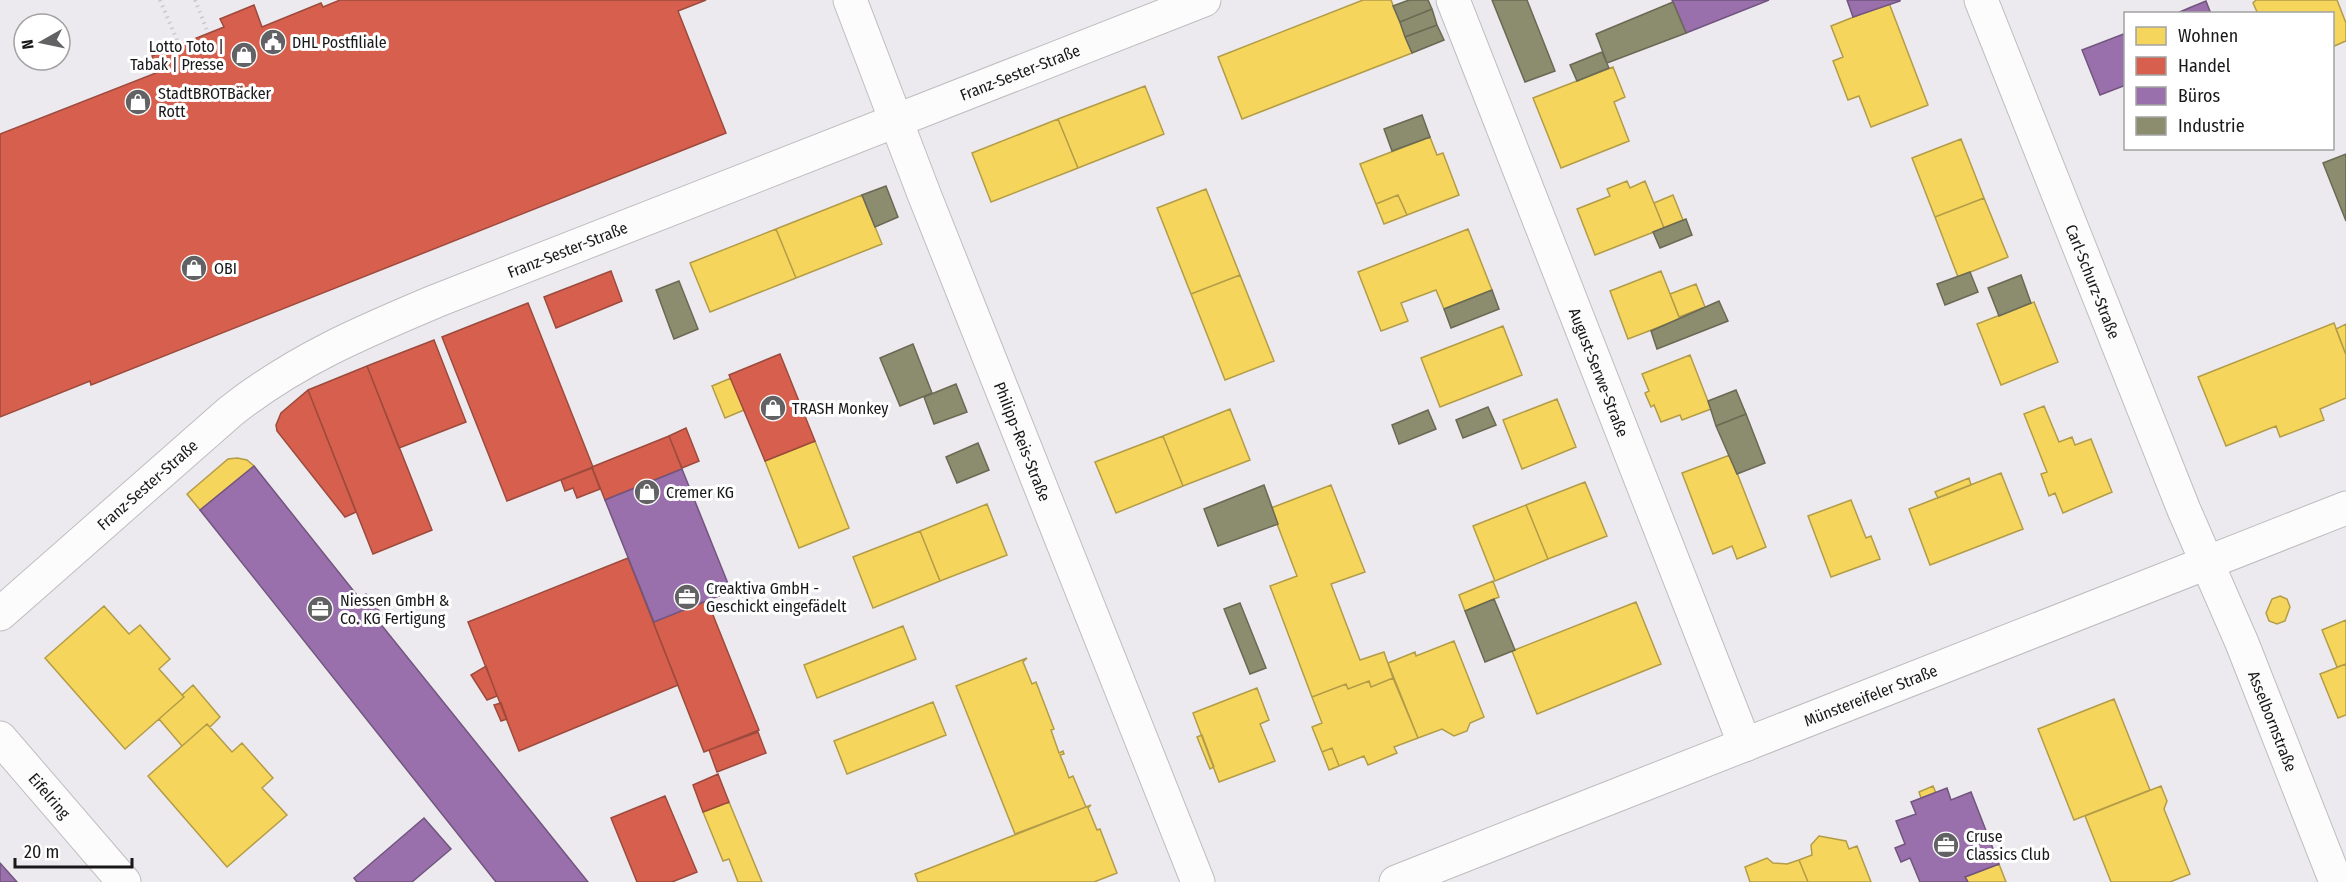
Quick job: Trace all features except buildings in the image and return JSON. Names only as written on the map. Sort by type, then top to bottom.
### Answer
[{"type":"street","name":"Philipp-Reis-Straße","points":[[850,0],[895,121],[1198,882]]},
{"type":"street","name":"Franz-Sester-Straße","points":[[0,614],[231,411],[263,386],[304,360],[435,301],[1204,0]]},
{"type":"street","name":"August-Serwe-Straße","points":[[1453,0],[1745,745]]},
{"type":"street","name":"Carl-Schurz-Straße","points":[[1981,0],[2184,510],[2208,563]]},
{"type":"street","name":"Münstereifeler Straße","points":[[1396,882],[2346,508]]},
{"type":"street","name":"Asselbornstraße","points":[[2208,563],[2336,882]]},
{"type":"street","name":"Eifelring","points":[[0,738],[124,882]]},
{"type":"path","points":[[160,0],[179,45]]},
{"type":"path","points":[[195,0],[208,33]]},
{"type":"place","name":"DHL Postfiliale","points":[[273,42]]},
{"type":"place","name":"Lotto Toto | Tabak | Presse","points":[[244,55]]},
{"type":"place","name":"StadtBROTBäcker Rott","points":[[138,102]]},
{"type":"place","name":"OBI","points":[[194,268]]},
{"type":"place","name":"TRASH Monkey","points":[[773,408]]},
{"type":"place","name":"Cremer KG","points":[[647,492]]},
{"type":"place","name":"Creaktiva GmbH - Geschickt eingefädelt","points":[[687,597]]},
{"type":"place","name":"Niessen GmbH & Co. KG Fertigung","points":[[320,609]]},
{"type":"place","name":"Cruse Classics Club","points":[[1946,845]]}]
